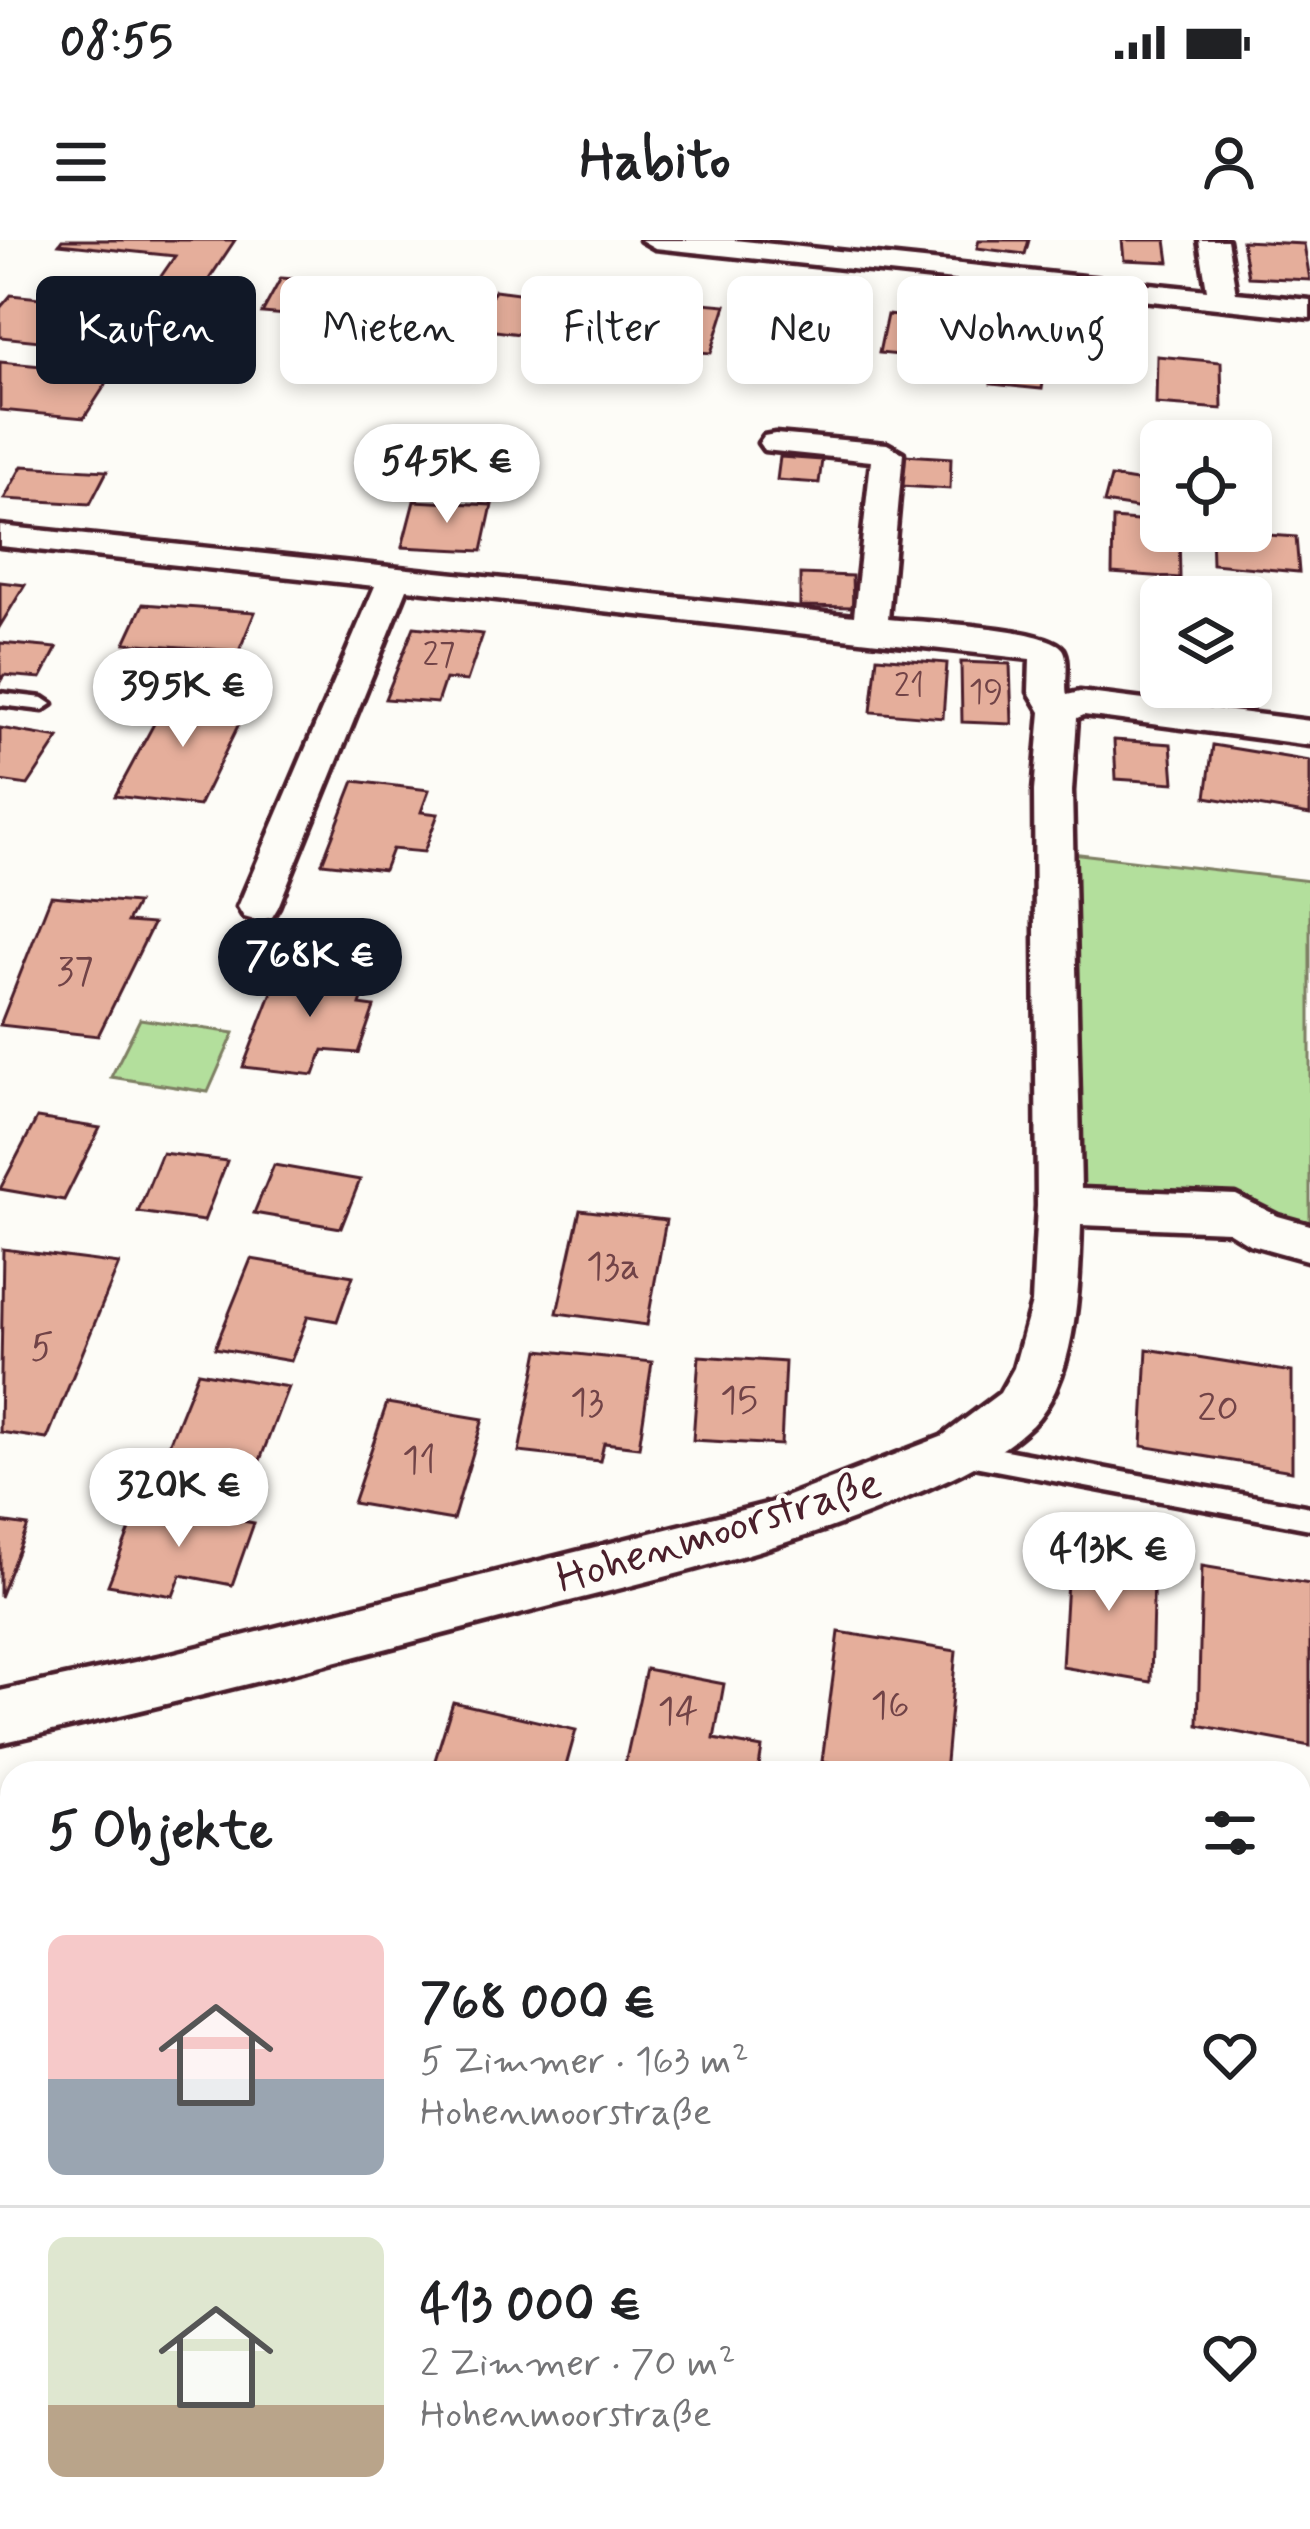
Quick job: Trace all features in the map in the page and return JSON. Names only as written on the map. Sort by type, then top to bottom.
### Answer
[{"type":"street","points":[[655,240],[1310,309]]},
{"type":"street","points":[[1213,240],[1222,299]]},
{"type":"street","points":[[775,443],[887,453],[870,627]]},
{"type":"street","name":"Hohenmoorstraße","points":[[0,536],[1022,644],[1048,653],[1047,692],[1069,708],[1054,851],[1059,1206],[1055,1303],[1037,1372],[1017,1408],[958,1452],[869,1491],[770,1526],[163,1681],[0,1717]]},
{"type":"street","points":[[258,907],[396,575]]},
{"type":"street","points":[[1069,708],[1310,733]]},
{"type":"street","points":[[1059,1206],[1236,1213],[1264,1231],[1310,1243]]},
{"type":"lane","points":[[0,699],[43,704]]},
{"type":"lane","points":[[958,1452],[1310,1518]]},
{"type":"green space","points":[[1054,851],[1310,881],[1310,1241],[1059,1206]]},
{"type":"green space","points":[[140,1019],[234,1033],[208,1092],[111,1077]]},
{"type":"building","points":[[62,240],[235,240],[211,276],[161,276],[175,256],[59,244]]},
{"type":"building","points":[[979,240],[1029,240],[1025,254],[977,248]]},
{"type":"building","points":[[1122,240],[1166,240],[1169,262],[1124,260]]},
{"type":"building","points":[[1242,241],[1304,244],[1310,280],[1248,277]]},
{"type":"building","points":[[280,280],[280,314],[262,313]]},
{"type":"building","points":[[497,290],[521,293],[521,334],[497,331]]},
{"type":"building","points":[[11,295],[36,298],[36,341],[0,337],[0,308]]},
{"type":"building","points":[[703,303],[726,305],[711,353],[703,352]]},
{"type":"building","points":[[887,315],[897,316],[897,355],[879,353]]},
{"type":"building","points":[[1157,356],[1221,362],[1222,409],[1156,404]]},
{"type":"building","points":[[0,362],[36,366],[36,384],[106,384],[84,418],[0,410]]},
{"type":"building","points":[[991,384],[1043,384],[1042,389]]},
{"type":"building","points":[[904,455],[951,458],[950,489],[901,486]]},
{"type":"building","points":[[780,457],[822,460],[819,483],[777,480]]},
{"type":"building","points":[[22,466],[107,471],[90,504],[4,499]]},
{"type":"building","points":[[1111,477],[1140,482],[1140,509],[1104,503]]},
{"type":"building","points":[[414,501],[492,505],[482,551],[402,547]]},
{"type":"building","points":[[1113,519],[1140,521],[1140,552],[1179,552],[1180,576],[1112,573]]},
{"type":"building","points":[[1272,535],[1296,537],[1299,572],[1212,564],[1212,552],[1272,552]]},
{"type":"building","points":[[800,574],[852,576],[853,607],[800,606]]},
{"type":"building","points":[[0,582],[25,585],[0,626]]},
{"type":"building","points":[[143,604],[255,612],[239,651],[125,643]]},
{"type":"building","points":[[414,627],[483,634],[467,681],[445,679],[437,703],[385,699]]},
{"type":"building","points":[[0,643],[57,648],[41,678],[4,675],[0,682]]},
{"type":"building","points":[[877,657],[947,663],[943,718],[871,712]]},
{"type":"building","points":[[961,662],[1010,664],[1012,724],[962,722]]},
{"type":"building","points":[[170,694],[249,703],[199,806],[115,796]]},
{"type":"building","points":[[0,728],[59,738],[28,785],[0,781]]},
{"type":"building","points":[[1114,740],[1171,744],[1174,783],[1116,779]]},
{"type":"building","points":[[1213,745],[1310,761],[1310,815],[1206,797]]},
{"type":"building","points":[[354,781],[429,790],[421,812],[438,814],[424,852],[392,849],[384,870],[322,863]]},
{"type":"building","points":[[51,896],[137,903],[127,922],[153,924],[98,1036],[0,1025]]},
{"type":"building","points":[[282,966],[370,976],[360,1005],[374,1007],[358,1053],[323,1050],[314,1075],[243,1067]]},
{"type":"building","points":[[37,1118],[100,1128],[64,1200],[0,1189]]},
{"type":"building","points":[[162,1153],[227,1161],[204,1221],[138,1212]]},
{"type":"building","points":[[274,1165],[360,1180],[341,1228],[254,1213]]},
{"type":"building","points":[[580,1210],[666,1220],[647,1325],[557,1313]]},
{"type":"building","points":[[3,1249],[119,1264],[47,1439],[0,1432]]},
{"type":"building","points":[[251,1259],[353,1276],[337,1321],[308,1316],[291,1361],[215,1348]]},
{"type":"building","points":[[1147,1349],[1292,1372],[1292,1471],[1142,1446]]},
{"type":"building","points":[[539,1350],[652,1362],[639,1447],[604,1443],[600,1461],[519,1452]]},
{"type":"building","points":[[699,1356],[785,1362],[781,1445],[693,1440]]},
{"type":"building","points":[[198,1372],[288,1387],[254,1476],[163,1459]]},
{"type":"building","points":[[387,1403],[483,1419],[453,1520],[353,1503]]},
{"type":"building","points":[[140,1504],[254,1523],[232,1585],[181,1575],[173,1596],[108,1585]]},
{"type":"building","points":[[0,1522],[28,1526],[0,1597]]},
{"type":"building","points":[[1069,1547],[1154,1560],[1151,1682],[1062,1667]]},
{"type":"building","points":[[1202,1566],[1310,1584],[1310,1746],[1198,1725]]},
{"type":"building","points":[[839,1632],[956,1651],[946,1761],[822,1761]]},
{"type":"building","points":[[646,1669],[724,1684],[714,1739],[762,1748],[760,1761],[626,1761]]},
{"type":"building","points":[[453,1702],[576,1730],[567,1761],[435,1761]]}]
